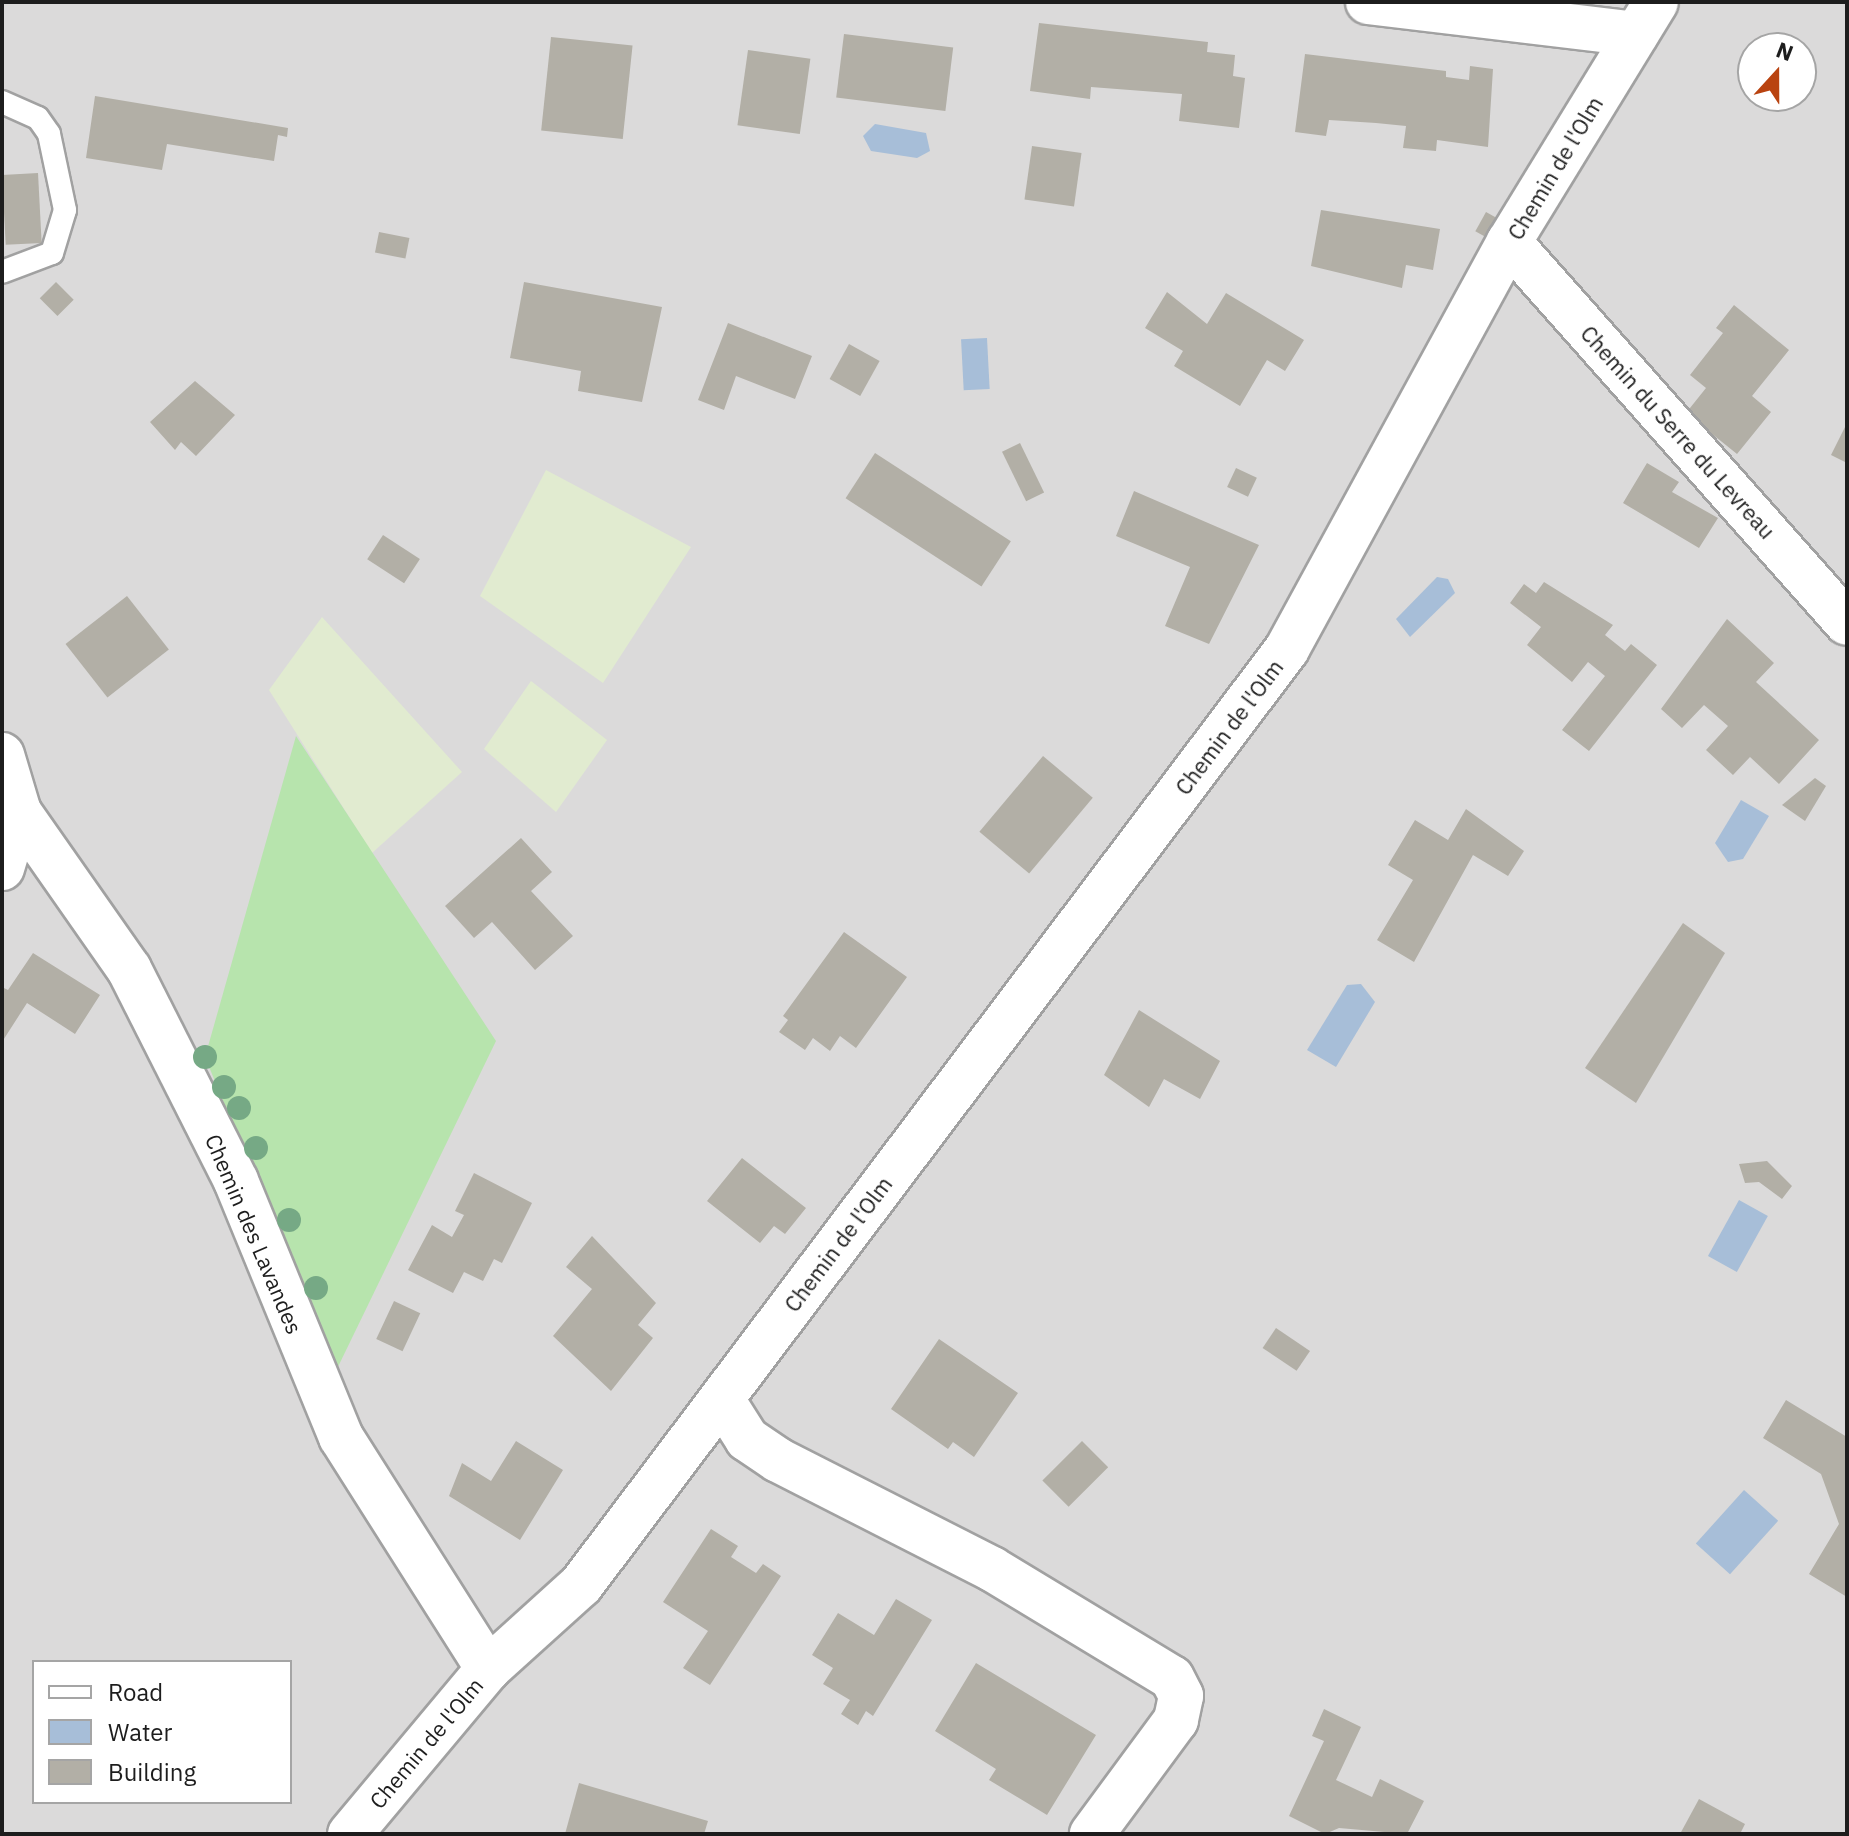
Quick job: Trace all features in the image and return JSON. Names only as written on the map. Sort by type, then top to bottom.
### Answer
[{"type":"street","points":[[1368,2],[1646,18]]},
{"type":"street","name":"Chemin de l'Olm","points":[[350,1834],[488,1669],[553,1617],[723,1401],[1287,649],[1509,242],[1646,18]]},
{"type":"street","name":"Chemin du Serre du Levreau","points":[[1509,242],[1847,623]]},
{"type":"street","name":"Chemin des Lavandes","points":[[2,755],[19,812],[129,969],[236,1181],[341,1437],[488,1669]]},
{"type":"street","points":[[2,868],[19,812]]},
{"type":"street","points":[[723,1401],[747,1439],[778,1460],[992,1569],[1172,1678],[1181,1696],[1176,1720],[1092,1834]]},
{"type":"lane","points":[[2,102],[38,118],[49,134],[65,210],[52,253],[2,272]]},
{"type":"shaded area","points":[[2,2],[1847,2],[1847,1834],[2,1834]]},
{"type":"green space","points":[[546,470],[691,547],[603,683],[480,596]]},
{"type":"green space","points":[[322,617],[462,772],[372,853],[269,690]]},
{"type":"green space","points":[[531,681],[607,740],[556,812],[484,749]]},
{"type":"green space","points":[[296,736],[496,1041],[335,1373],[205,1057]]},
{"type":"water","points":[[875,124],[926,133],[930,151],[917,158],[871,151],[863,136]]},
{"type":"water","points":[[987,338],[990,389],[964,390],[961,339]]},
{"type":"water","points":[[1437,577],[1448,579],[1455,593],[1410,637],[1396,619]]},
{"type":"water","points":[[1741,800],[1769,816],[1743,859],[1728,862],[1715,843]]},
{"type":"water","points":[[1361,984],[1375,1002],[1336,1067],[1307,1050],[1347,985]]},
{"type":"water","points":[[1739,1200],[1768,1216],[1737,1272],[1708,1256]]},
{"type":"water","points":[[1744,1490],[1778,1521],[1730,1574],[1696,1544]]},
{"type":"building","points":[[1039,23],[1208,42],[1207,52],[1235,55],[1233,76],[1245,78],[1239,128],[1179,121],[1182,94],[1091,87],[1090,99],[1030,91]]},
{"type":"building","points":[[844,34],[953,47],[945,111],[836,98]]},
{"type":"building","points":[[551,37],[633,46],[623,139],[541,130]]},
{"type":"building","points":[[748,50],[810,59],[800,134],[737,125]]},
{"type":"building","points":[[1305,54],[1446,71],[1446,77],[1469,80],[1470,66],[1493,69],[1488,147],[1437,140],[1436,151],[1403,148],[1406,126],[1376,123],[1329,120],[1326,136],[1295,132]]},
{"type":"building","points":[[95,96],[288,128],[287,137],[278,135],[274,161],[167,144],[162,170],[86,158]]},
{"type":"building","points":[[1032,146],[1082,153],[1074,206],[1024,199]]},
{"type":"building","points":[[38,173],[42,243],[6,245],[2,175]]},
{"type":"building","points":[[1321,210],[1440,229],[1433,270],[1406,265],[1402,288],[1311,266]]},
{"type":"building","points":[[1486,212],[1502,221],[1491,240],[1475,231]]},
{"type":"building","points":[[379,232],[409,238],[405,259],[375,253]]},
{"type":"building","points":[[56,282],[74,300],[57,316],[40,298]]},
{"type":"building","points":[[524,282],[662,307],[642,402],[578,391],[581,371],[510,358]]},
{"type":"building","points":[[1167,292],[1207,324],[1226,293],[1304,340],[1285,371],[1267,360],[1240,406],[1174,366],[1183,351],[1145,328]]},
{"type":"building","points":[[1734,305],[1789,350],[1752,396],[1771,412],[1737,454],[1686,413],[1706,388],[1690,375],[1723,333],[1716,328]]},
{"type":"building","points":[[728,323],[812,356],[795,399],[736,376],[724,410],[698,400]]},
{"type":"building","points":[[849,344],[880,361],[860,396],[830,379]]},
{"type":"building","points":[[195,381],[235,415],[196,456],[181,442],[175,450],[150,422]]},
{"type":"building","points":[[1847,423],[1847,463],[1831,455]]},
{"type":"building","points":[[1020,443],[1044,492],[1026,501],[1002,452]]},
{"type":"building","points":[[875,453],[1011,541],[981,587],[846,498]]},
{"type":"building","points":[[1647,463],[1679,482],[1672,492],[1718,518],[1699,548],[1623,503]]},
{"type":"building","points":[[1236,468],[1257,478],[1248,497],[1227,487]]},
{"type":"building","points":[[1134,491],[1259,545],[1209,644],[1165,626],[1190,567],[1116,536]]},
{"type":"building","points":[[383,535],[420,559],[404,583],[367,559]]},
{"type":"building","points":[[1544,582],[1613,625],[1605,635],[1625,651],[1631,644],[1657,665],[1589,751],[1562,730],[1605,676],[1588,662],[1572,682],[1527,645],[1541,627],[1510,603],[1524,584],[1536,593]]},
{"type":"building","points":[[127,596],[169,650],[107,698],[66,644]]},
{"type":"building","points":[[1727,619],[1774,663],[1756,682],[1819,740],[1779,784],[1750,757],[1733,775],[1706,750],[1728,726],[1704,705],[1682,728],[1661,709]]},
{"type":"building","points":[[1043,756],[1093,798],[1029,874],[979,832]]},
{"type":"building","points":[[1815,778],[1826,786],[1805,821],[1782,805]]},
{"type":"building","points":[[1466,809],[1524,851],[1508,876],[1473,855],[1414,962],[1377,940],[1413,880],[1388,865],[1415,820],[1448,840]]},
{"type":"building","points":[[521,838],[552,872],[531,891],[573,936],[535,970],[492,922],[474,938],[445,906]]},
{"type":"building","points":[[1683,923],[1725,953],[1636,1103],[1585,1068]]},
{"type":"building","points":[[844,932],[907,977],[856,1048],[840,1036],[830,1051],[813,1038],[805,1050],[779,1032],[788,1020],[783,1016]]},
{"type":"building","points":[[33,953],[100,995],[75,1034],[27,1003],[2,1042],[2,987],[8,990]]},
{"type":"building","points":[[1139,1010],[1220,1061],[1200,1099],[1164,1079],[1149,1107],[1104,1075]]},
{"type":"building","points":[[742,1158],[806,1208],[785,1234],[774,1226],[760,1243],[707,1201]]},
{"type":"building","points":[[1767,1161],[1792,1186],[1782,1199],[1759,1182],[1745,1183],[1739,1164]]},
{"type":"building","points":[[474,1173],[532,1203],[502,1263],[494,1259],[483,1281],[464,1272],[453,1293],[408,1270],[432,1225],[452,1237],[464,1215],[455,1211]]},
{"type":"building","points":[[592,1236],[656,1303],[638,1325],[653,1338],[611,1391],[553,1336],[592,1289],[566,1267]]},
{"type":"building","points":[[394,1301],[420,1313],[403,1351],[376,1339]]},
{"type":"building","points":[[1276,1328],[1310,1351],[1297,1371],[1263,1348]]},
{"type":"building","points":[[939,1339],[1018,1393],[974,1457],[953,1442],[948,1449],[891,1409]]},
{"type":"building","points":[[1786,1400],[1847,1437],[1847,1597],[1809,1574],[1839,1524],[1821,1474],[1763,1438]]},
{"type":"building","points":[[516,1441],[563,1470],[520,1540],[449,1496],[462,1463],[491,1481]]},
{"type":"building","points":[[1082,1441],[1108,1467],[1069,1507],[1042,1481]]},
{"type":"building","points":[[711,1529],[738,1546],[731,1557],[756,1573],[763,1564],[781,1576],[710,1685],[683,1668],[708,1631],[663,1602]]},
{"type":"building","points":[[896,1599],[932,1620],[873,1716],[866,1711],[858,1725],[841,1714],[850,1700],[823,1684],[833,1668],[812,1655],[838,1613],[874,1635]]},
{"type":"building","points":[[976,1663],[1096,1735],[1047,1815],[989,1780],[996,1769],[935,1731]]},
{"type":"building","points":[[1324,1709],[1361,1727],[1336,1780],[1372,1797],[1380,1779],[1424,1801],[1407,1834],[1339,1828],[1325,1834],[1289,1816],[1324,1741],[1312,1736]]},
{"type":"building","points":[[579,1783],[708,1821],[704,1834],[565,1834]]},
{"type":"building","points":[[1699,1799],[1745,1824],[1740,1834],[1680,1834]]}]
